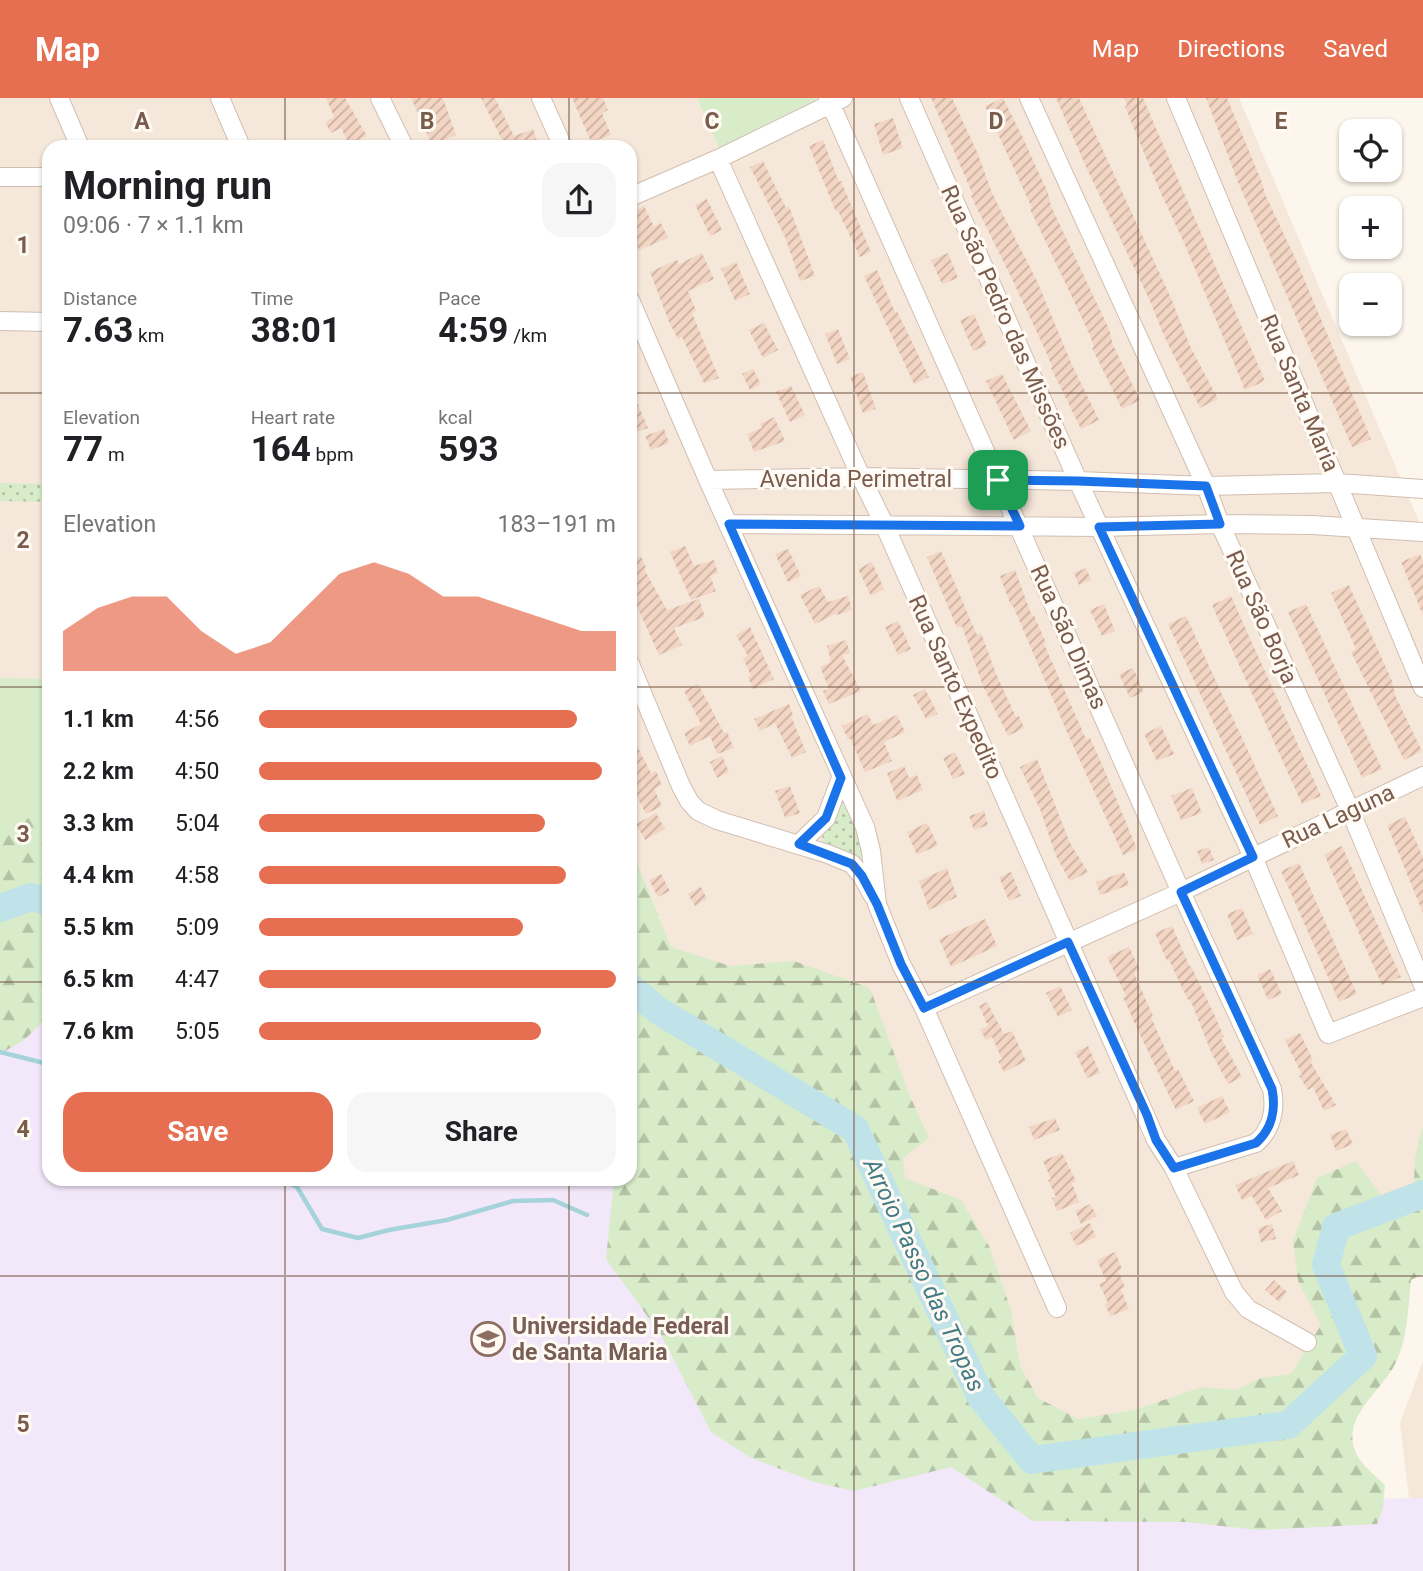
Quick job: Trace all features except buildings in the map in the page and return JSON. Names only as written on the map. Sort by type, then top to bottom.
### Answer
[{"type":"street","points":[[59,98],[77,140]]},
{"type":"street","points":[[220,98],[238,140]]},
{"type":"street","points":[[380,98],[401,140]]},
{"type":"street","points":[[541,98],[560,140]]},
{"type":"street","name":"Rua São Pedro das Missões","points":[[909,98],[1078,481],[1253,857],[1328,1034],[1423,997]]},
{"type":"street","name":"Rua São Borja","points":[[1029,98],[1350,810],[1423,985]]},
{"type":"street","name":"Rua Santa Maria","points":[[1176,98],[1423,688]]},
{"type":"street","points":[[637,194],[718,159],[834,100]]},
{"type":"street","name":"Rua São Dimas","points":[[834,100],[998,480],[1181,892],[1265,1072],[1275,1101],[1267,1134],[1256,1143],[1174,1168]]},
{"type":"street","name":"Rua Santo Expedito","points":[[718,159],[861,477],[886,526],[1156,1140],[1174,1168],[1234,1292],[1248,1309],[1307,1342]]},
{"type":"street","points":[[0,177],[42,177]]},
{"type":"street","points":[[637,316],[864,827],[872,858],[877,904]]},
{"type":"street","points":[[0,321],[42,321]]},
{"type":"street","name":"Avenida Perimetral","points":[[708,480],[861,477],[1206,486],[1338,484],[1423,489]]},
{"type":"street","name":"Avenida Perimetral","points":[[729,524],[1099,527],[1312,525],[1423,533]]},
{"type":"street","points":[[637,681],[681,786],[698,811],[718,820],[828,853],[856,868],[862,876],[877,904],[901,964],[924,1008],[1057,1308]]},
{"type":"street","name":"Rua Laguna","points":[[924,1008],[1181,892],[1423,776]]},
{"type":"street","points":[[799,844],[826,818],[841,778]]},
{"type":"street","points":[[856,868],[872,858]]},
{"type":"shaded area","points":[[0,98],[1239,98],[1423,531],[1423,1194],[1363,1356],[1032,1460],[637,995],[637,140],[42,140],[42,902],[0,908]]},
{"type":"shaded area","name":"Universidade Federal de Santa Maria","points":[[0,863],[42,873],[42,1186],[637,1185],[1055,1503],[1423,1498],[1423,1571],[0,1571]]},
{"type":"shaded area","points":[[1423,1361],[1423,1498],[1409,1498],[1400,1423]]},
{"type":"green space","points":[[697,98],[816,98],[808,110],[719,148]]},
{"type":"green space","points":[[0,483],[42,484],[42,502],[0,501]]},
{"type":"green space","points":[[0,678],[42,679],[42,817],[0,824]]},
{"type":"green space","points":[[42,789],[42,1023],[24,1040],[0,1054],[0,821]]},
{"type":"green space","points":[[843,793],[861,832],[865,856],[854,861],[824,846],[822,837],[834,819]]},
{"type":"green space","points":[[637,862],[671,947],[730,966],[794,961],[870,988],[909,1094],[929,1138],[903,1158],[905,1178],[961,1200],[989,1246],[1011,1310],[1020,1366],[1038,1398],[1078,1419],[1134,1410],[1202,1387],[1236,1390],[1261,1378],[1291,1374],[1321,1325],[1298,1281],[1293,1241],[1317,1178],[1356,1161],[1388,1205],[1414,1186],[1415,1157],[1423,1127],[1423,1274],[1411,1280],[1405,1334],[1395,1364],[1364,1406],[1353,1428],[1358,1457],[1385,1485],[1383,1508],[1377,1524],[1258,1530],[1185,1522],[1033,1521],[951,1467],[854,1491],[814,1482],[749,1457],[711,1432],[661,1335],[606,1259],[613,1186],[637,1186]]},
{"type":"waterway","name":"Arroio Passo das Tropas","points":[[0,908],[31,897],[42,899]]},
{"type":"waterway","name":"Arroio Passo das Tropas","points":[[637,993],[659,1011],[855,1129],[981,1397],[1032,1460],[1288,1425],[1363,1356],[1326,1265],[1336,1227],[1423,1194]]},
{"type":"waterway","points":[[0,1052],[42,1062]]},
{"type":"waterway","points":[[295,1186],[322,1229],[358,1238],[447,1220],[513,1201],[553,1200],[587,1215]]},
{"type":"place","name":"Universidade Federal de Santa Maria","points":[[488,1339]]},
{"type":"route","points":[[998,480],[1206,486],[1220,524],[1099,527],[1253,857],[1181,892],[1272,1089],[1275,1101],[1273,1114],[1267,1134],[1256,1143],[1174,1168],[1156,1140],[1068,942],[924,1008],[901,964],[877,904],[862,876],[852,864],[799,844],[826,818],[841,778],[729,524],[1020,526],[998,480]]}]
